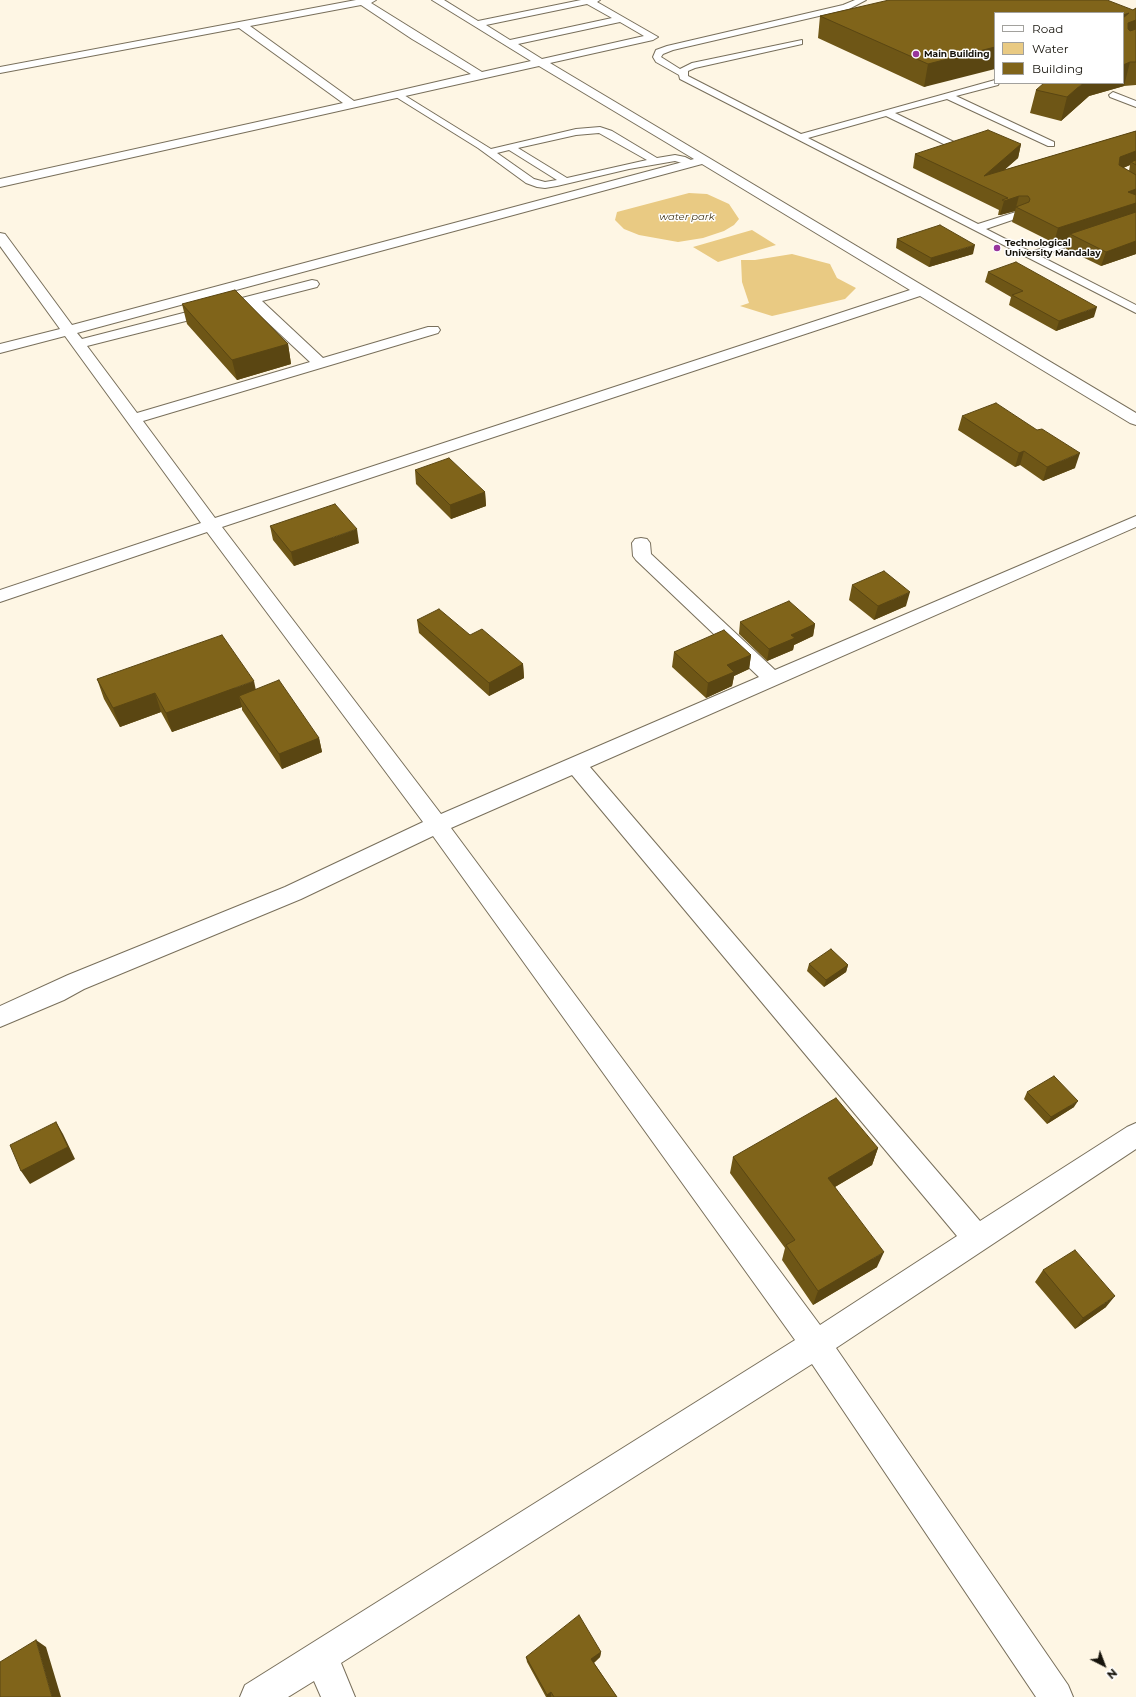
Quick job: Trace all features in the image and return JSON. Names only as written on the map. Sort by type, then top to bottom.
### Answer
[{"type":"street","points":[[437,0],[543,63],[699,162],[921,291],[1136,420]]},
{"type":"street","points":[[0,70],[367,1],[416,37],[481,76]]},
{"type":"street","points":[[0,183],[543,63],[653,37],[592,1],[477,24]]},
{"type":"street","points":[[510,43],[622,20]]},
{"type":"street","points":[[242,25],[352,104]]},
{"type":"street","points":[[74,338],[625,181],[699,162]]},
{"type":"street","points":[[0,237],[211,525],[437,825],[816,1344],[1056,1697]]},
{"type":"street","points":[[0,349],[74,338],[312,284]]},
{"type":"street","points":[[0,596],[921,291]]},
{"type":"street","points":[[251,299],[321,364]]},
{"type":"street","points":[[134,419],[432,330]]},
{"type":"street","points":[[0,1017],[55,993],[76,982],[293,893],[437,825],[1136,521]]},
{"type":"street","points":[[641,543],[642,556],[773,679]]},
{"type":"street","points":[[576,765],[977,1239]]},
{"type":"street","points":[[257,1697],[816,1344],[1136,1135]]},
{"type":"street","points":[[321,1656],[338,1697]]},
{"type":"lane","points":[[862,0],[846,7],[670,48],[659,52],[657,57],[659,60],[683,74],[683,77],[687,80],[1136,310]]},
{"type":"lane","points":[[753,29],[766,42]]},
{"type":"lane","points":[[683,74],[684,70],[692,66],[766,42],[799,42]]},
{"type":"lane","points":[[800,137],[994,83]]},
{"type":"lane","points":[[399,95],[489,152],[530,181],[537,184],[545,185],[655,161],[682,159],[699,162]]},
{"type":"lane","points":[[1113,95],[1136,104]]},
{"type":"lane","points":[[948,96],[1051,144]]},
{"type":"lane","points":[[887,113],[957,147]]},
{"type":"lane","points":[[489,152],[576,132],[600,130],[609,133],[655,161]]},
{"type":"lane","points":[[510,147],[565,181]]},
{"type":"lane","points":[[609,171],[625,181]]},
{"type":"lane","points":[[977,228],[1023,216],[1007,207]]},
{"type":"lane","points":[[1030,256],[1136,220]]},
{"type":"water","name":"water park","points":[[689,193],[707,194],[729,204],[739,219],[734,225],[724,231],[703,238],[678,242],[639,235],[624,229],[615,220],[617,212]]},
{"type":"water","points":[[752,230],[776,245],[718,262],[693,247]]},
{"type":"water","points":[[792,254],[830,264],[837,278],[856,288],[845,299],[772,316],[740,306],[749,303],[742,282],[741,260],[755,260]]},
{"type":"building","points":[[889,0],[1107,0],[1133,10],[1136,8],[1136,20],[1128,23],[1128,29],[1130,31],[1136,29],[1136,62],[1130,62],[1124,65],[1124,17],[1129,13],[1124,15],[1124,12],[994,12],[994,47],[928,64],[820,16]]},
{"type":"building","points":[[1043,84],[1082,84],[1067,97],[1036,90]]},
{"type":"building","points":[[988,130],[1021,144],[984,176],[1136,131],[1136,151],[1120,157],[1119,165],[1136,175],[1136,189],[1128,192],[1136,195],[1136,203],[1058,228],[1016,207],[1029,202],[1030,199],[1028,196],[1019,196],[1004,201],[1002,200],[1008,198],[915,154]]},
{"type":"building","points":[[1136,160],[1136,165],[1131,162]]},
{"type":"building","points":[[1136,212],[1136,241],[1106,252],[1070,234]]},
{"type":"building","points":[[940,225],[975,245],[931,258],[897,239]]},
{"type":"building","points":[[1016,262],[1097,307],[1059,321],[1012,295],[1023,291],[988,272]]},
{"type":"building","points":[[235,290],[288,344],[232,360],[182,304]]},
{"type":"building","points":[[996,403],[1037,430],[1042,429],[1080,453],[1047,467],[1024,451],[1019,453],[962,416]]},
{"type":"building","points":[[449,458],[485,492],[450,505],[415,470]]},
{"type":"building","points":[[335,504],[357,529],[291,552],[270,526]]},
{"type":"building","points":[[884,571],[910,592],[878,606],[852,585]]},
{"type":"building","points":[[789,601],[815,624],[791,635],[795,638],[769,649],[740,622]]},
{"type":"building","points":[[439,609],[470,635],[482,629],[523,664],[489,683],[417,620]]},
{"type":"building","points":[[724,630],[751,655],[727,665],[734,672],[708,683],[674,652]]},
{"type":"building","points":[[222,635],[254,681],[166,713],[155,693],[113,708],[97,679]]},
{"type":"building","points":[[279,680],[319,738],[279,754],[239,696]]},
{"type":"building","points":[[831,949],[848,965],[826,980],[809,964]]},
{"type":"building","points":[[1054,1076],[1078,1101],[1051,1117],[1027,1092]]},
{"type":"building","points":[[836,1098],[878,1148],[828,1178],[884,1252],[818,1291],[786,1245],[795,1240],[733,1157]]},
{"type":"building","points":[[56,1122],[68,1147],[21,1171],[10,1145]]},
{"type":"building","points":[[1075,1250],[1115,1296],[1083,1318],[1043,1270]]},
{"type":"building","points":[[579,1615],[601,1652],[591,1659],[617,1697],[554,1697],[551,1692],[547,1695],[526,1657]]},
{"type":"building","points":[[36,1640],[52,1697],[0,1697],[0,1662]]},
{"type":"place","name":"Main Building","points":[[916,54]]},
{"type":"place","name":"Technological University Mandalay","points":[[997,248]]}]
